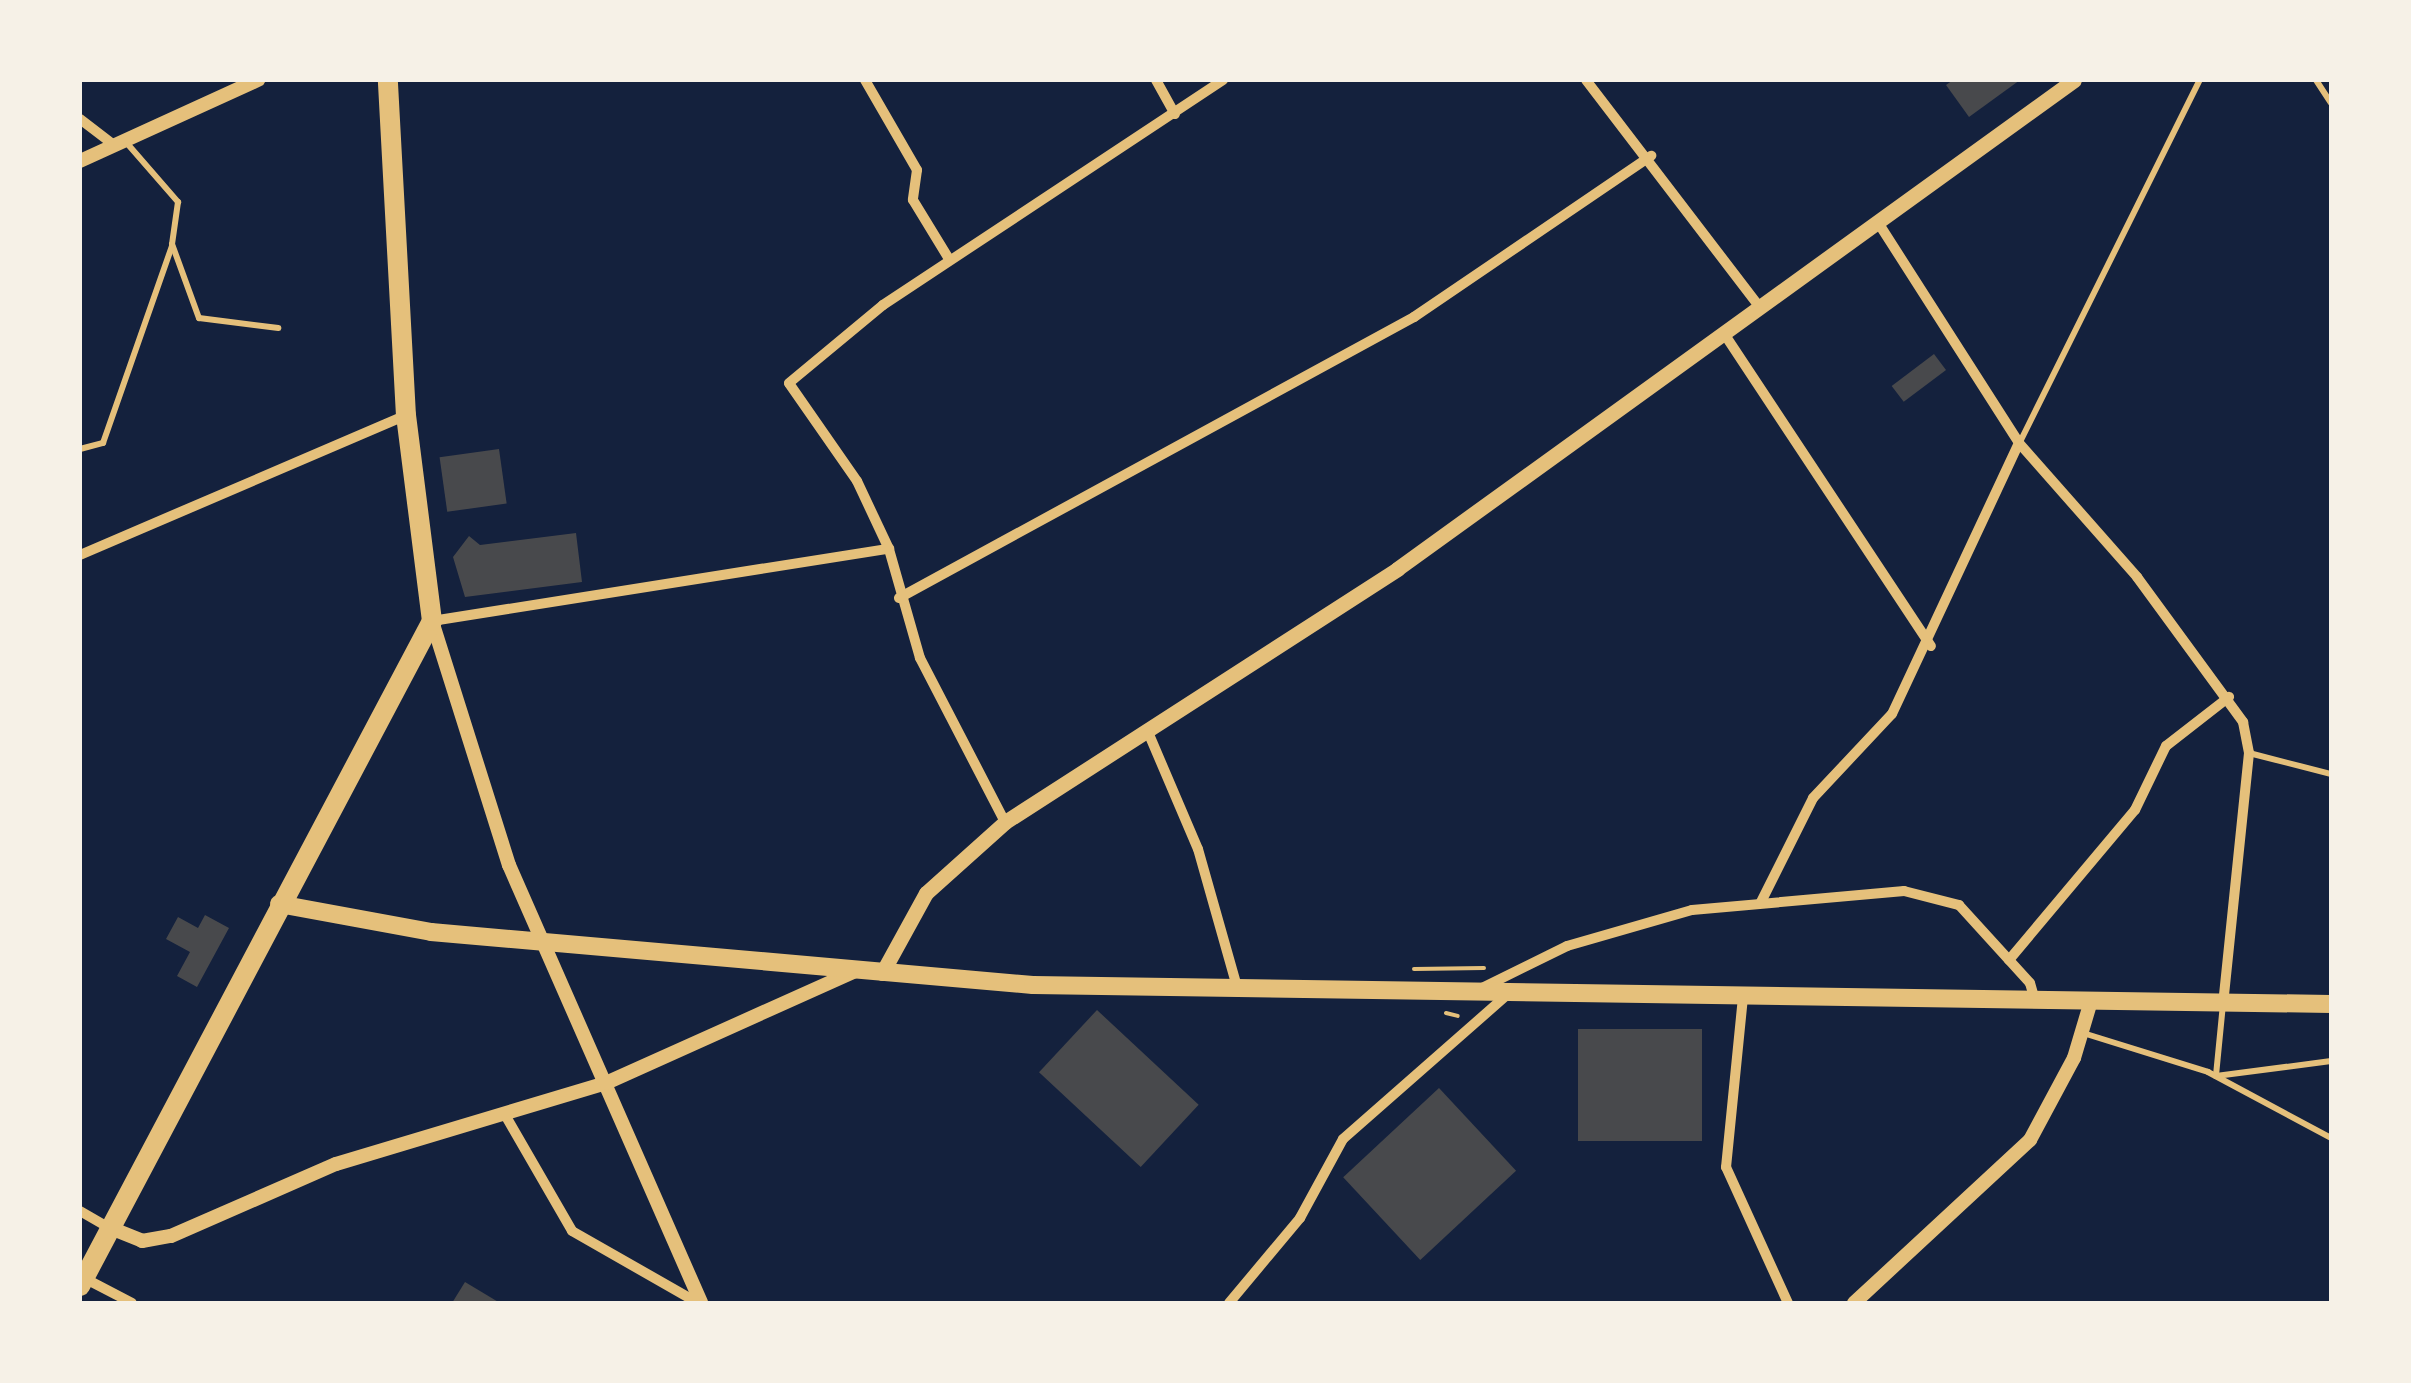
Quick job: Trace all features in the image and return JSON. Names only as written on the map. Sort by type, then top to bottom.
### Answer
[{"type":"highway","points":[[82,1282],[432,621],[406,416],[388,80]]},
{"type":"main road","points":[[882,973],[916,904],[1005,822],[1397,569],[2074,80]]},
{"type":"main road","points":[[279,904],[334,920],[882,973],[1238,990],[2331,1004]]},
{"type":"street","points":[[80,161],[258,80]]},
{"type":"street","points":[[865,80],[917,170],[912,200],[949,259]]},
{"type":"street","points":[[1156,80],[1175,114]]},
{"type":"street","points":[[1005,822],[920,658],[899,598],[889,549],[857,481],[789,384],[815,354],[949,259],[1223,80]]},
{"type":"street","points":[[1586,80],[1651,156],[1761,308]]},
{"type":"street","points":[[80,119],[120,143]]},
{"type":"street","points":[[899,598],[1414,317],[1651,156]]},
{"type":"street","points":[[1879,224],[2019,443],[2229,696],[2249,753],[2223,1003]]},
{"type":"street","points":[[1725,335],[1930,646]]},
{"type":"street","points":[[80,555],[406,416]]},
{"type":"street","points":[[1761,902],[1795,824],[1892,714],[1930,646],[2019,443]]},
{"type":"street","points":[[700,1303],[493,824],[432,621],[889,549]]},
{"type":"street","points":[[2009,960],[2136,810],[2166,746],[2229,696]]},
{"type":"street","points":[[1148,732],[1198,850],[1238,990]]},
{"type":"street","points":[[1472,994],[1568,946],[1692,910],[1761,902],[1940,894],[2009,960],[2035,1001]]},
{"type":"street","points":[[80,1211],[142,1240],[170,1236],[336,1164],[606,1082],[857,970]]},
{"type":"street","points":[[1230,1303],[1300,1218],[1343,1138],[1509,994]]},
{"type":"street","points":[[1743,997],[1726,1167],[1788,1303]]},
{"type":"street","points":[[1854,1303],[2012,1162],[2083,1034],[2091,1001]]},
{"type":"street","points":[[504,1113],[572,1231],[700,1303]]},
{"type":"street","points":[[82,1282],[132,1303]]},
{"type":"lane","points":[[2019,443],[2200,80]]},
{"type":"lane","points":[[2316,80],[2331,103]]},
{"type":"lane","points":[[80,449],[103,443],[172,244],[178,202],[120,143]]},
{"type":"lane","points":[[172,244],[200,318],[278,328]]},
{"type":"lane","points":[[2249,753],[2331,774]]},
{"type":"lane","points":[[2216,1076],[2223,1003]]},
{"type":"lane","points":[[2083,1034],[2216,1076],[2331,1138]]},
{"type":"lane","points":[[2216,1076],[2331,1061]]},
{"type":"path","points":[[1414,969],[1486,968]]},
{"type":"building","points":[[1953,80],[2020,80],[1969,117],[1946,85]]},
{"type":"building","points":[[1934,354],[1946,370],[1904,402],[1892,386]]},
{"type":"building","points":[[499,449],[507,503],[447,512],[440,457]]},
{"type":"building","points":[[576,533],[582,582],[465,597],[453,557],[469,536],[480,545]]},
{"type":"building","points":[[205,915],[229,928],[197,987],[177,976],[190,952],[166,939],[178,917],[198,928]]},
{"type":"building","points":[[1097,1010],[1199,1105],[1141,1167],[1039,1072]]},
{"type":"building","points":[[1578,1029],[1702,1029],[1702,1141],[1578,1141]]},
{"type":"building","points":[[1439,1088],[1516,1171],[1420,1260],[1343,1177]]},
{"type":"building","points":[[465,1282],[500,1303],[452,1303]]}]
